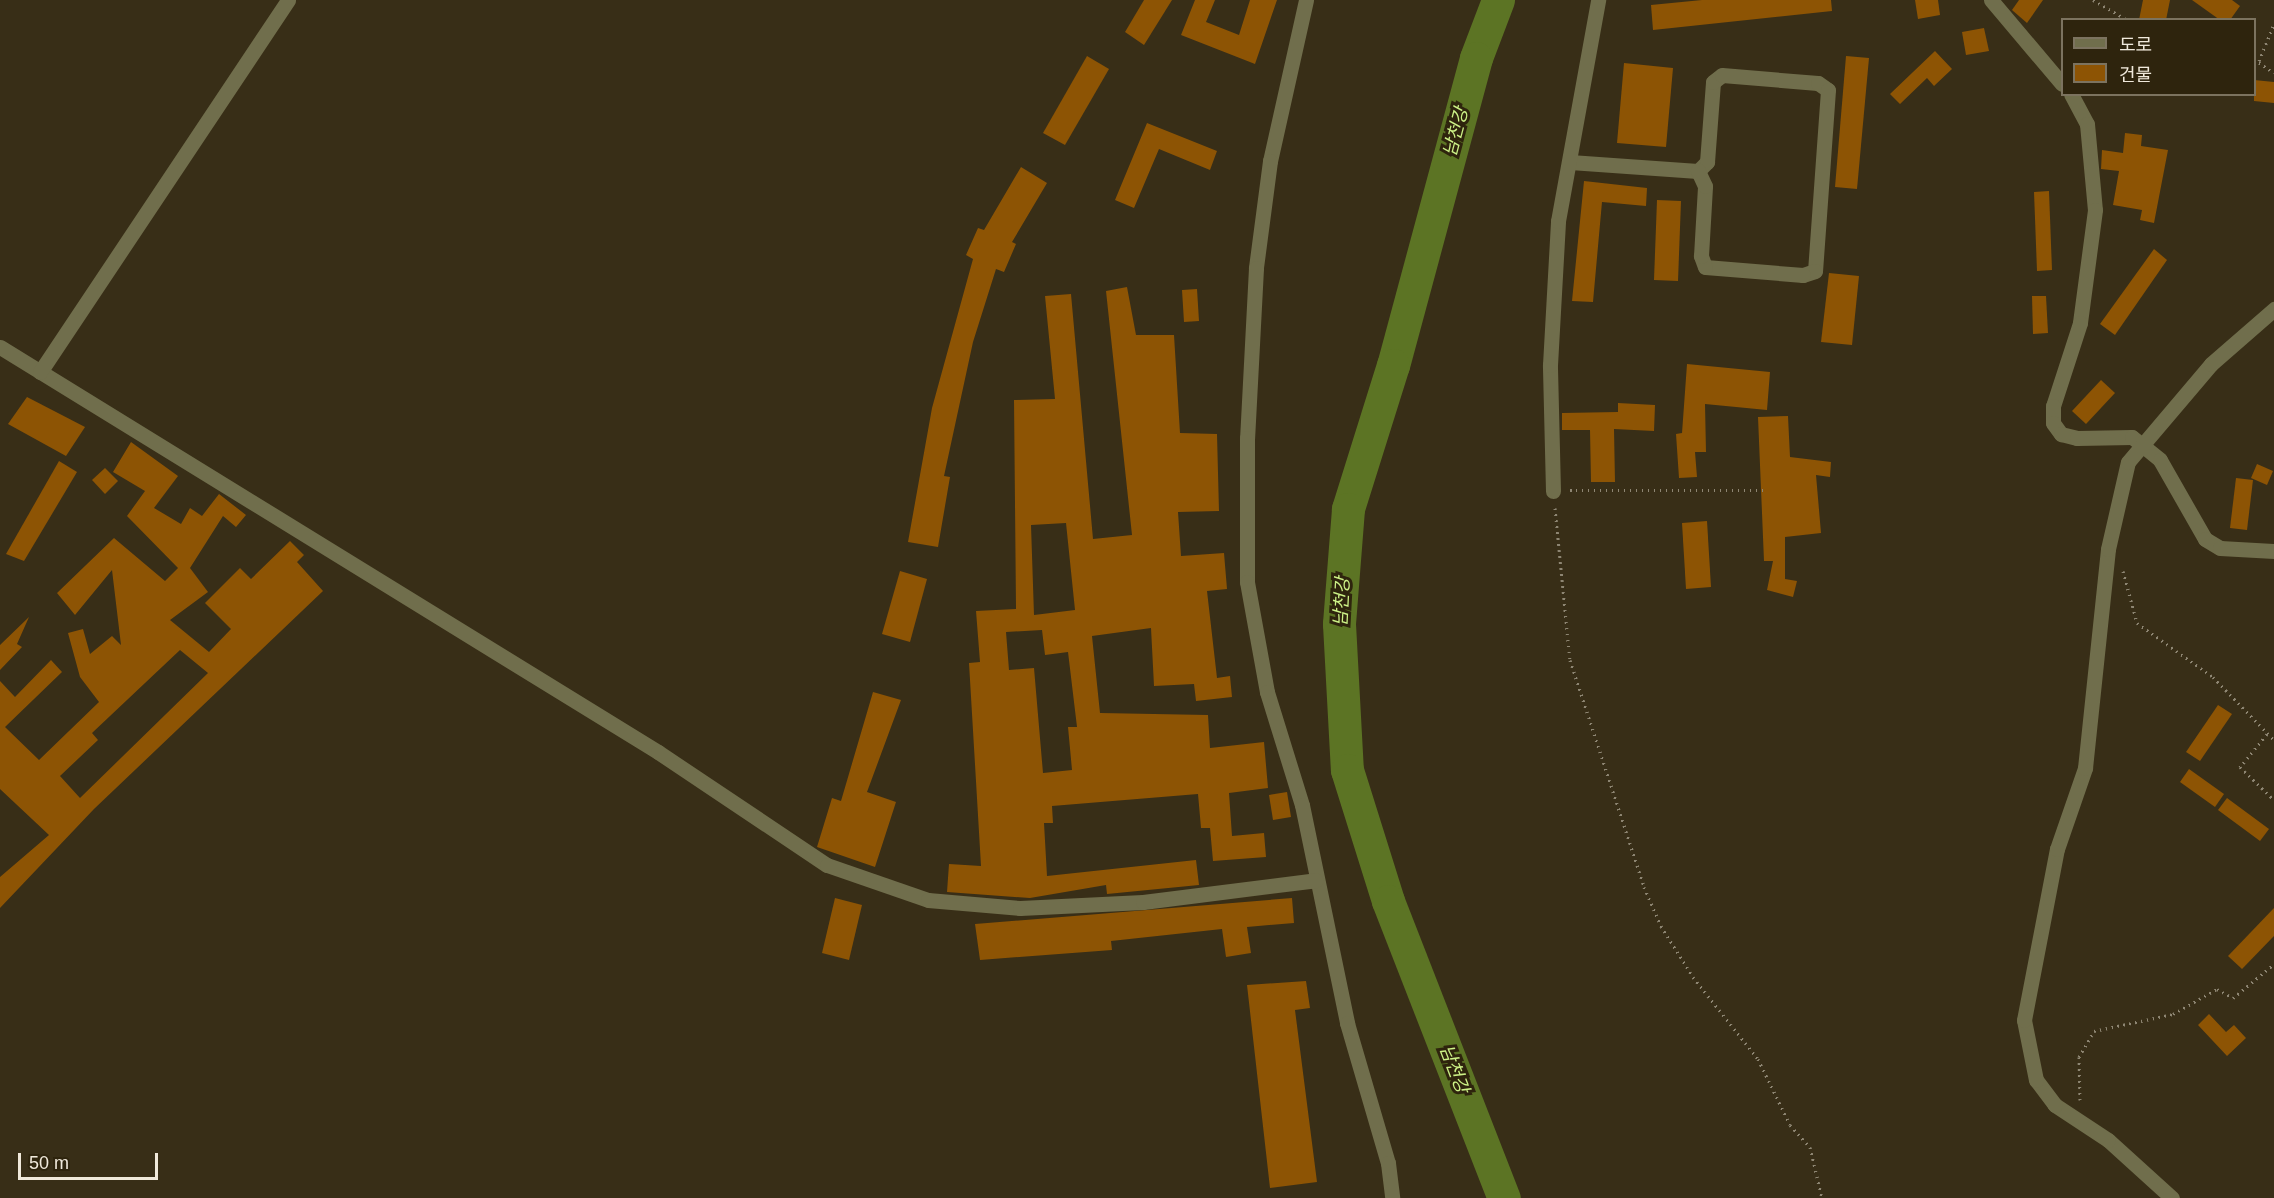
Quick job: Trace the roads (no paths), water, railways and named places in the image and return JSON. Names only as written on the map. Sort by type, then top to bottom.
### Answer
[{"type":"street","points":[[40,372],[288,0]]},
{"type":"street","points":[[1306,0],[1270,161],[1256,268],[1244,534],[1252,625],[1302,805],[1316,880],[1392,1198]]},
{"type":"street","points":[[1553,491],[1550,365],[1558,221],[1598,0]]},
{"type":"street","points":[[1991,0],[2061,83]]},
{"type":"street","points":[[1570,162],[1698,171],[1707,162],[1713,82],[1722,75],[1818,83],[1828,90],[1815,271],[1803,275],[1705,267],[1701,256],[1705,186],[1698,171]]},
{"type":"street","points":[[2072,96],[2087,124],[2096,210],[2079,323],[2053,406],[2053,423],[2061,434],[2124,436],[2142,447],[2171,476],[2205,539],[2220,548],[2274,552]]},
{"type":"street","points":[[2172,1198],[2108,1140],[2055,1105],[2037,1080],[2024,1020],[2057,849],[2085,768],[2108,549],[2128,462],[2211,364],[2274,309]]},
{"type":"street","points":[[0,347],[658,752],[828,865],[928,900],[1020,908],[1143,902],[1316,880]]},
{"type":"waterway","name":"남천강","points":[[1498,0],[1476,58],[1393,365],[1348,509],[1339,624],[1347,770],[1388,901],[1504,1198]]}]
